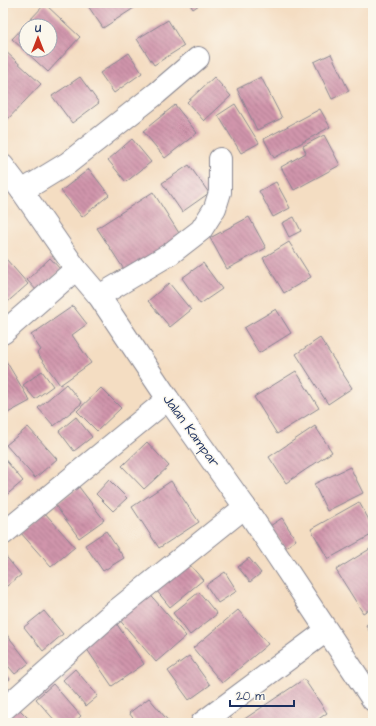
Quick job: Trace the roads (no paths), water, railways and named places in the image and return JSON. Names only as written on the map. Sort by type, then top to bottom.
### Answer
[{"type":"street","points":[[22,191],[68,162],[198,58]]},
{"type":"street","points":[[99,296],[170,254],[201,230],[215,208],[220,192],[220,159]]},
{"type":"street","name":"Jalan Kampar","points":[[3,166],[76,269],[99,296],[168,399],[245,507],[373,700]]},
{"type":"street","points":[[3,334],[76,269]]},
{"type":"street","points":[[3,534],[168,399]]},
{"type":"street","points":[[3,710],[108,617],[245,507]]},
{"type":"street","points":[[202,723],[326,631]]}]
